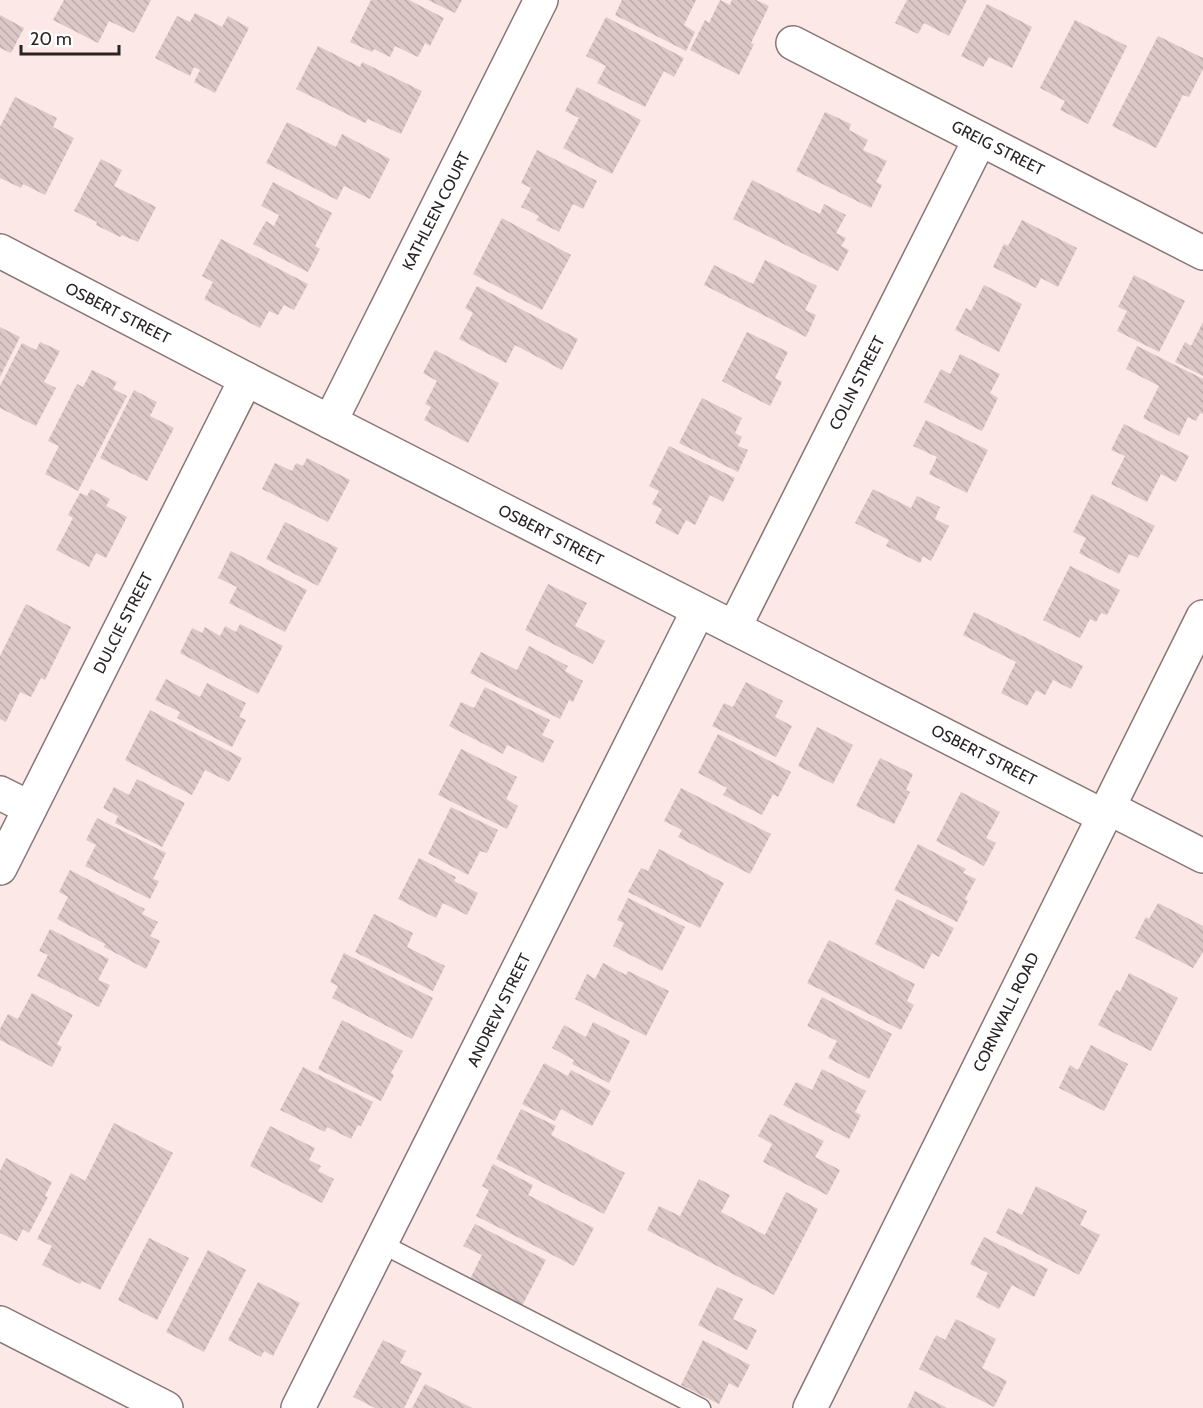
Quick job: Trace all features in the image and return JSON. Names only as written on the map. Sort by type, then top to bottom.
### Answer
[{"type":"street","name":"KATHLEEN COURT","points":[[330,422],[541,0]]},
{"type":"street","name":"GREIG STREET","points":[[793,43],[1203,253]]},
{"type":"street","name":"COLIN STREET","points":[[734,628],[980,139]]},
{"type":"street","name":"OSBERT STREET","points":[[0,251],[698,611],[1105,812],[1203,856]]},
{"type":"street","name":"DULCIE STREET","points":[[0,868],[246,379]]},
{"type":"street","name":"ANDREW STREET","points":[[298,1408],[698,611]]},
{"type":"street","name":"CORNWALL ROAD","points":[[810,1408],[1203,617]]},
{"type":"street","points":[[0,793],[30,808]]},
{"type":"street","points":[[0,1323],[166,1408]]},
{"type":"lane","points":[[382,1244],[702,1408]]},
{"type":"building","points":[[64,0],[151,0],[134,33],[109,21],[98,43],[53,20]]},
{"type":"building","points":[[371,0],[409,0],[444,18],[430,46],[425,43],[418,57],[395,46],[390,57],[374,49],[372,52],[350,42]]},
{"type":"building","points":[[428,0],[462,0],[455,13]]},
{"type":"building","points":[[622,0],[696,0],[684,25],[695,32],[686,51],[615,15]]},
{"type":"building","points":[[720,0],[730,5],[732,0],[756,0],[769,6],[739,75],[690,50],[705,20],[709,23]]},
{"type":"building","points":[[907,0],[967,0],[949,36],[924,23],[918,34],[895,23]]},
{"type":"building","points":[[987,4],[1032,27],[1012,68],[989,57],[983,67],[961,56]]},
{"type":"building","points":[[195,13],[222,27],[228,16],[249,28],[215,93],[194,82],[200,70],[194,67],[190,76],[155,58],[177,16],[190,22]]},
{"type":"building","points":[[0,15],[24,28],[11,53],[0,48]]},
{"type":"building","points":[[606,17],[684,58],[674,77],[664,71],[645,107],[597,83],[606,66],[586,56]]},
{"type":"building","points":[[1075,20],[1127,46],[1088,124],[1060,110],[1065,101],[1040,88]]},
{"type":"building","points":[[1158,36],[1203,58],[1203,69],[1189,97],[1183,95],[1156,148],[1112,126]]},
{"type":"building","points":[[318,46],[360,67],[362,62],[422,91],[401,134],[368,119],[365,123],[296,89]]},
{"type":"building","points":[[577,87],[641,120],[612,174],[563,148],[579,118],[565,111]]},
{"type":"building","points":[[15,97],[57,118],[53,127],[74,138],[45,195],[23,184],[21,188],[0,178],[0,127]]},
{"type":"building","points":[[825,112],[851,124],[849,130],[868,140],[863,150],[887,161],[876,182],[882,185],[871,208],[796,171]]},
{"type":"building","points":[[287,122],[336,147],[342,134],[390,159],[370,199],[344,186],[337,200],[266,163]]},
{"type":"building","points":[[537,150],[597,181],[583,209],[573,204],[559,232],[536,220],[539,216],[521,207],[531,188],[521,183]]},
{"type":"building","points":[[101,159],[122,170],[114,186],[156,207],[138,242],[122,235],[120,237],[74,211]]},
{"type":"building","points":[[752,180],[820,214],[824,204],[846,215],[836,233],[846,238],[841,246],[849,250],[838,271],[733,219]]},
{"type":"building","points":[[273,182],[332,213],[315,246],[320,249],[308,272],[253,244],[266,221],[274,226],[279,215],[261,206]]},
{"type":"building","points":[[502,218],[571,255],[542,310],[473,274]]},
{"type":"building","points":[[1022,220],[1077,248],[1058,287],[1041,278],[1036,288],[993,267],[1004,244],[1008,246]]},
{"type":"building","points":[[221,239],[308,284],[294,310],[284,305],[278,315],[269,311],[260,328],[204,299],[213,282],[202,276]]},
{"type":"building","points":[[765,260],[817,286],[805,310],[816,315],[806,337],[704,285],[714,265],[753,284]]},
{"type":"building","points":[[1134,275],[1185,301],[1159,352],[1117,331],[1127,311],[1118,307]]},
{"type":"building","points":[[984,285],[1022,304],[999,352],[955,330],[966,308],[971,311]]},
{"type":"building","points":[[477,286],[578,339],[562,370],[515,345],[506,363],[459,339],[473,313],[465,308]]},
{"type":"building","points":[[1203,322],[1203,376],[1175,362],[1185,342],[1191,346]]},
{"type":"building","points":[[0,327],[20,337],[0,377]]},
{"type":"building","points":[[747,332],[788,352],[775,378],[782,382],[770,406],[722,381]]},
{"type":"building","points":[[40,342],[60,351],[44,382],[56,388],[36,426],[0,408],[0,386],[22,343],[36,350]]},
{"type":"building","points":[[1137,346],[1203,379],[1203,414],[1200,413],[1196,421],[1188,417],[1179,436],[1143,418],[1159,386],[1126,369]]},
{"type":"building","points":[[435,350],[499,383],[468,443],[424,420],[431,407],[425,404],[437,381],[423,373]]},
{"type":"building","points":[[960,354],[1000,374],[990,393],[998,398],[982,431],[924,402],[941,369],[950,374]]},
{"type":"building","points":[[92,370],[117,382],[113,389],[127,396],[78,491],[45,474],[59,446],[48,441],[77,384],[83,387]]},
{"type":"building","points":[[134,390],[157,402],[150,416],[174,428],[147,481],[100,458]]},
{"type":"building","points":[[702,398],[742,418],[735,433],[742,437],[738,446],[748,450],[738,472],[679,443]]},
{"type":"building","points":[[926,420],[988,450],[967,493],[929,474],[937,457],[913,446]]},
{"type":"building","points":[[1124,424],[1189,456],[1176,482],[1161,474],[1147,502],[1111,484],[1125,456],[1111,450]]},
{"type":"building","points":[[669,446],[735,478],[723,502],[710,495],[695,525],[686,520],[678,535],[655,523],[662,509],[652,504],[659,491],[649,486]]},
{"type":"building","points":[[307,458],[350,480],[328,522],[262,489],[275,463],[292,471],[296,463],[303,466]]},
{"type":"building","points":[[91,489],[110,499],[106,506],[127,517],[106,558],[96,553],[89,567],[56,550],[73,518],[68,515],[80,493],[87,496]]},
{"type":"building","points":[[873,489],[911,508],[917,496],[940,507],[935,519],[949,526],[931,561],[923,556],[920,563],[886,546],[889,540],[855,523]]},
{"type":"building","points":[[1092,494],[1155,526],[1138,558],[1129,554],[1119,574],[1079,553],[1086,538],[1073,532]]},
{"type":"building","points":[[285,522],[338,548],[318,586],[266,559]]},
{"type":"building","points":[[231,551],[307,590],[285,632],[229,603],[237,587],[218,578]]},
{"type":"building","points":[[1070,566],[1120,590],[1107,615],[1101,613],[1096,622],[1090,619],[1080,638],[1043,620]]},
{"type":"building","points":[[548,584],[587,603],[575,626],[605,641],[593,664],[525,630]]},
{"type":"building","points":[[26,604],[71,627],[45,680],[41,678],[31,697],[20,692],[6,722],[0,719],[0,656]]},
{"type":"building","points":[[974,612],[1083,666],[1071,689],[1053,680],[1045,695],[1036,690],[1027,706],[1001,693],[1016,662],[963,635]]},
{"type":"building","points":[[240,624],[283,646],[258,694],[180,653],[192,628],[202,633],[205,627],[220,636],[225,626],[236,632]]},
{"type":"building","points":[[529,646],[568,666],[565,671],[583,681],[573,702],[569,700],[560,719],[470,673],[481,652],[517,670]]},
{"type":"building","points":[[166,679],[200,697],[207,683],[246,703],[239,717],[246,720],[232,747],[177,718],[180,712],[155,700]]},
{"type":"building","points":[[746,682],[783,701],[775,717],[792,726],[776,757],[712,726],[724,703],[733,707]]},
{"type":"building","points":[[485,687],[550,720],[542,735],[554,741],[543,763],[507,745],[503,754],[449,726],[461,702],[474,708]]},
{"type":"building","points":[[150,710],[242,758],[229,782],[205,770],[192,795],[125,760]]},
{"type":"building","points":[[817,727],[853,745],[833,784],[798,766]]},
{"type":"building","points":[[718,734],[791,772],[778,797],[773,794],[762,815],[723,795],[727,788],[698,773]]},
{"type":"building","points":[[461,749],[517,777],[506,799],[518,806],[507,829],[438,795]]},
{"type":"building","points":[[880,758],[913,774],[906,790],[910,792],[894,824],[856,806]]},
{"type":"building","points":[[137,779],[185,803],[162,847],[115,823],[118,816],[103,808],[114,787],[129,795]]},
{"type":"building","points":[[681,788],[771,834],[750,874],[678,837],[682,830],[664,821]]},
{"type":"building","points":[[961,792],[1000,812],[986,838],[996,843],[984,866],[936,841]]},
{"type":"building","points":[[451,807],[498,830],[487,853],[480,851],[468,875],[428,854]]},
{"type":"building","points":[[97,818],[166,853],[153,879],[159,881],[150,899],[85,866],[96,845],[86,840]]},
{"type":"building","points":[[918,844],[966,869],[963,873],[976,879],[965,899],[968,901],[957,922],[894,890]]},
{"type":"building","points":[[659,849],[724,883],[700,928],[628,892],[641,868],[648,871]]},
{"type":"building","points":[[419,858],[456,877],[454,881],[478,893],[467,915],[443,903],[436,918],[398,899]]},
{"type":"building","points":[[70,870],[145,909],[142,914],[158,922],[150,936],[160,941],[146,969],[57,919],[68,897],[59,892]]},
{"type":"building","points":[[628,898],[685,927],[662,971],[613,946],[624,923],[617,920]]},
{"type":"building","points":[[897,899],[954,928],[939,957],[932,953],[924,969],[875,944]]},
{"type":"building","points":[[1158,903],[1203,926],[1203,952],[1193,968],[1135,938],[1146,917],[1149,919]]},
{"type":"building","points":[[374,914],[413,933],[407,947],[445,966],[433,991],[355,952]]},
{"type":"building","points":[[50,929],[109,959],[98,980],[110,985],[99,1007],[37,976],[48,955],[39,951]]},
{"type":"building","points":[[829,940],[915,984],[907,1001],[914,1005],[901,1030],[807,983]]},
{"type":"building","points":[[344,953],[433,998],[412,1039],[332,998],[338,986],[330,982]]},
{"type":"building","points":[[603,963],[626,975],[628,971],[669,991],[646,1036],[575,999],[587,974],[595,979]]},
{"type":"building","points":[[1129,973],[1178,998],[1151,1051],[1098,1025],[1116,990],[1120,992]]},
{"type":"building","points":[[32,993],[73,1015],[57,1044],[62,1047],[52,1067],[0,1040],[0,1029],[8,1014],[18,1019]]},
{"type":"building","points":[[822,997],[892,1034],[869,1079],[828,1058],[837,1041],[807,1026]]},
{"type":"building","points":[[342,1020],[403,1051],[391,1073],[394,1075],[381,1101],[318,1069]]},
{"type":"building","points":[[593,1022],[630,1041],[609,1083],[572,1064],[574,1060],[552,1048],[564,1025],[586,1037]]},
{"type":"building","points":[[1091,1045],[1128,1064],[1104,1111],[1059,1088],[1070,1065],[1078,1070]]},
{"type":"building","points":[[544,1063],[568,1076],[571,1070],[611,1091],[592,1126],[561,1109],[555,1121],[522,1104]]},
{"type":"building","points":[[303,1067],[373,1102],[361,1126],[358,1125],[351,1139],[327,1127],[325,1132],[280,1110]]},
{"type":"building","points":[[822,1069],[866,1091],[855,1112],[861,1115],[849,1139],[783,1105],[796,1082],[812,1090]]},
{"type":"building","points":[[521,1109],[556,1126],[551,1135],[625,1173],[604,1214],[496,1159]]},
{"type":"building","points":[[770,1114],[824,1141],[815,1157],[840,1170],[827,1195],[763,1162],[772,1144],[758,1136]]},
{"type":"building","points":[[114,1123],[173,1153],[100,1290],[82,1281],[80,1284],[42,1265],[52,1246],[37,1239],[71,1173],[85,1181]]},
{"type":"building","points":[[270,1126],[315,1148],[309,1160],[321,1166],[318,1171],[334,1179],[322,1203],[250,1166]]},
{"type":"building","points":[[6,1158],[52,1182],[45,1196],[48,1197],[29,1233],[23,1229],[17,1241],[0,1233],[0,1171]]},
{"type":"building","points":[[493,1164],[533,1185],[528,1195],[594,1228],[574,1266],[476,1216],[489,1190],[482,1186]]},
{"type":"building","points":[[699,1179],[730,1195],[721,1212],[765,1235],[786,1192],[818,1209],[774,1295],[647,1230],[659,1206],[680,1216]]},
{"type":"building","points":[[1036,1186],[1087,1211],[1080,1225],[1100,1235],[1079,1275],[996,1233],[1008,1208],[1022,1215]]},
{"type":"building","points":[[475,1224],[546,1260],[522,1306],[470,1279],[482,1255],[463,1246]]},
{"type":"building","points":[[984,1237],[1048,1269],[1034,1297],[1012,1285],[999,1309],[976,1297],[988,1273],[970,1264]]},
{"type":"building","points":[[149,1238],[189,1258],[157,1320],[118,1300]]},
{"type":"building","points":[[208,1250],[246,1270],[204,1352],[166,1332]]},
{"type":"building","points":[[258,1282],[300,1303],[273,1356],[264,1351],[261,1357],[228,1340]]},
{"type":"building","points":[[717,1287],[743,1299],[733,1319],[757,1330],[747,1350],[698,1325]]},
{"type":"building","points":[[956,1319],[996,1339],[982,1368],[1007,1381],[994,1407],[919,1369],[936,1335],[945,1340]]},
{"type":"building","points":[[383,1340],[406,1351],[400,1363],[422,1373],[404,1408],[375,1408],[353,1397]]},
{"type":"building","points":[[703,1340],[750,1365],[738,1388],[729,1383],[719,1404],[681,1385]]},
{"type":"building","points":[[425,1384],[472,1408],[412,1408]]},
{"type":"building","points":[[915,1391],[947,1408],[907,1408]]}]
